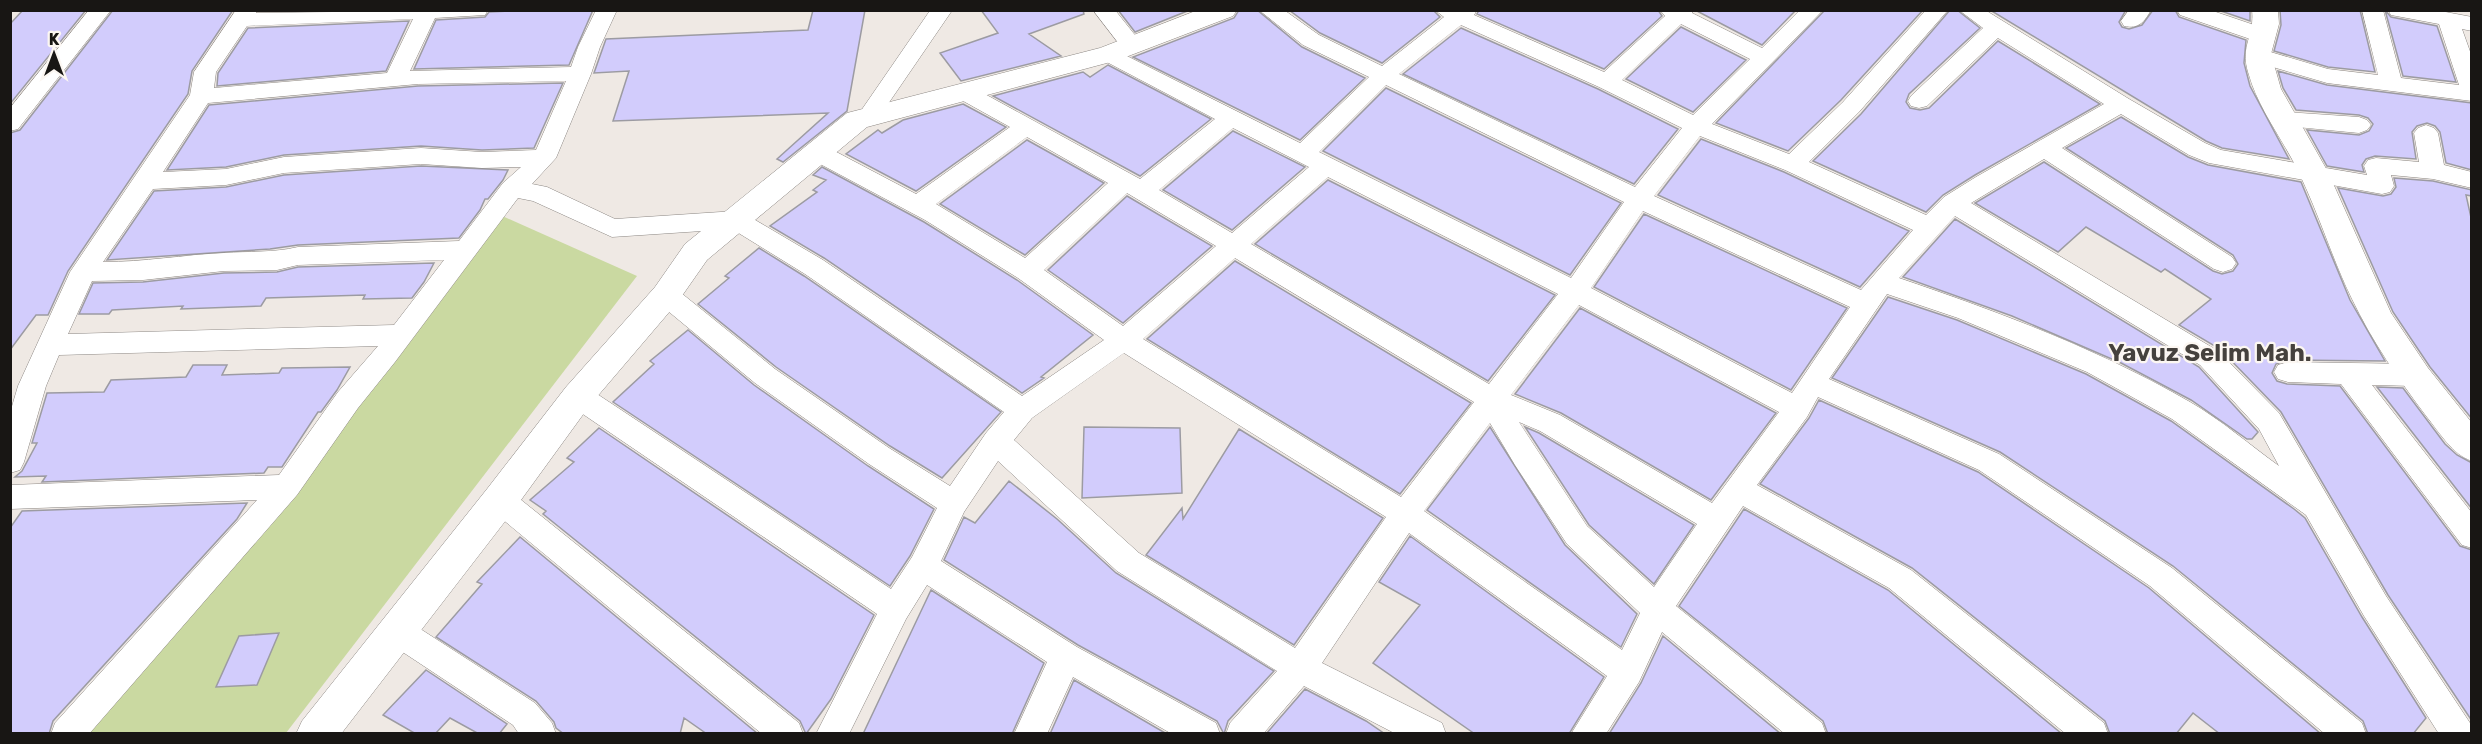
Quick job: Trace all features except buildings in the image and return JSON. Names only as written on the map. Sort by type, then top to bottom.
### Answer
[{"type":"street","points":[[10,124],[101,10]]},
{"type":"street","points":[[10,462],[21,387],[50,345],[83,272],[201,96],[205,72],[244,15],[478,10]]},
{"type":"street","points":[[67,734],[287,487],[348,400],[401,335],[512,189],[544,158],[580,74],[589,47],[607,10]]},
{"type":"street","points":[[1103,10],[1120,49],[1229,119],[1575,291],[1797,409]]},
{"type":"street","points":[[316,734],[500,500],[578,396],[666,295],[696,252],[857,120],[1120,49],[1224,10]]},
{"type":"street","points":[[1269,10],[1311,40],[1639,199],[1873,292],[1967,311],[2097,365],[2182,411],[2318,510]]},
{"type":"street","points":[[1242,734],[1300,668],[1405,514],[1575,291],[1639,199],[1696,126],[1763,57],[1813,10]]},
{"type":"street","points":[[1792,164],[1851,107],[1938,10]]},
{"type":"street","points":[[1969,10],[2121,104],[2197,149],[2217,157],[2382,186],[2376,166],[2433,171],[2472,180]]},
{"type":"street","points":[[2187,10],[2261,34],[2327,76],[2472,94]]},
{"type":"street","points":[[2372,10],[2378,40],[2392,85]]},
{"type":"street","points":[[2398,10],[2472,24]]},
{"type":"street","points":[[395,79],[427,11]]},
{"type":"street","points":[[867,118],[941,11]]},
{"type":"street","points":[[1607,82],[1677,12],[1763,57]]},
{"type":"street","points":[[832,734],[895,609],[923,566],[954,504],[996,441],[1022,410],[1124,340],[1232,247],[1314,160],[1384,75],[1457,13],[1696,126],[1792,164],[1929,227]]},
{"type":"street","points":[[2448,20],[2472,90]]},
{"type":"street","points":[[1919,101],[1997,27]]},
{"type":"street","points":[[2261,34],[2263,82],[2314,173],[2351,264],[2371,305],[2415,375],[2440,410],[2472,447]]},
{"type":"street","points":[[201,96],[476,74],[580,74]]},
{"type":"street","points":[[964,92],[1133,187],[1491,399],[1550,423],[1716,520]]},
{"type":"street","points":[[1587,734],[1628,672],[1657,609],[1716,520],[1797,409],[1873,292],[1929,227],[1953,203],[2121,104]]},
{"type":"street","points":[[1027,271],[1133,187],[1229,119]]},
{"type":"street","points":[[2284,120],[2359,125]]},
{"type":"street","points":[[918,205],[1026,127]]},
{"type":"street","points":[[2426,132],[2433,171]]},
{"type":"street","points":[[2043,148],[2223,263]]},
{"type":"street","points":[[817,152],[918,205],[1027,271],[1124,340],[1405,514],[1628,672]]},
{"type":"street","points":[[146,181],[226,177],[284,165],[410,157],[482,160],[544,158]]},
{"type":"street","points":[[512,189],[537,193],[612,228],[736,220],[814,267],[1022,410]]},
{"type":"street","points":[[1953,203],[2209,358],[2269,421],[2375,606],[2454,732]]},
{"type":"street","points":[[83,272],[143,271],[224,262],[277,261],[298,256],[465,250]]},
{"type":"street","points":[[666,295],[765,376],[879,456],[954,504]]},
{"type":"street","points":[[50,345],[401,335]]},
{"type":"street","points":[[2288,372],[2415,375]]},
{"type":"street","points":[[2348,374],[2472,536]]},
{"type":"street","points":[[1812,383],[1989,462],[2161,577],[2350,734]]},
{"type":"street","points":[[578,396],[895,609]]},
{"type":"street","points":[[1491,399],[1525,457],[1577,535],[1657,609],[1810,734]]},
{"type":"street","points":[[996,441],[1128,562],[1300,668],[1430,734]]},
{"type":"street","points":[[10,497],[287,487]]},
{"type":"street","points":[[1740,490],[1900,579],[2092,734]]},
{"type":"street","points":[[500,500],[787,734]]},
{"type":"street","points":[[923,566],[1066,657],[1204,734]]},
{"type":"street","points":[[397,631],[525,727]]},
{"type":"street","points":[[1030,734],[1066,657]]},
{"type":"green space","points":[[500,215],[637,276],[286,733],[83,734]]},
{"type":"district","name":"Yavuz Selim Mah.","points":[[2210,353]]}]
